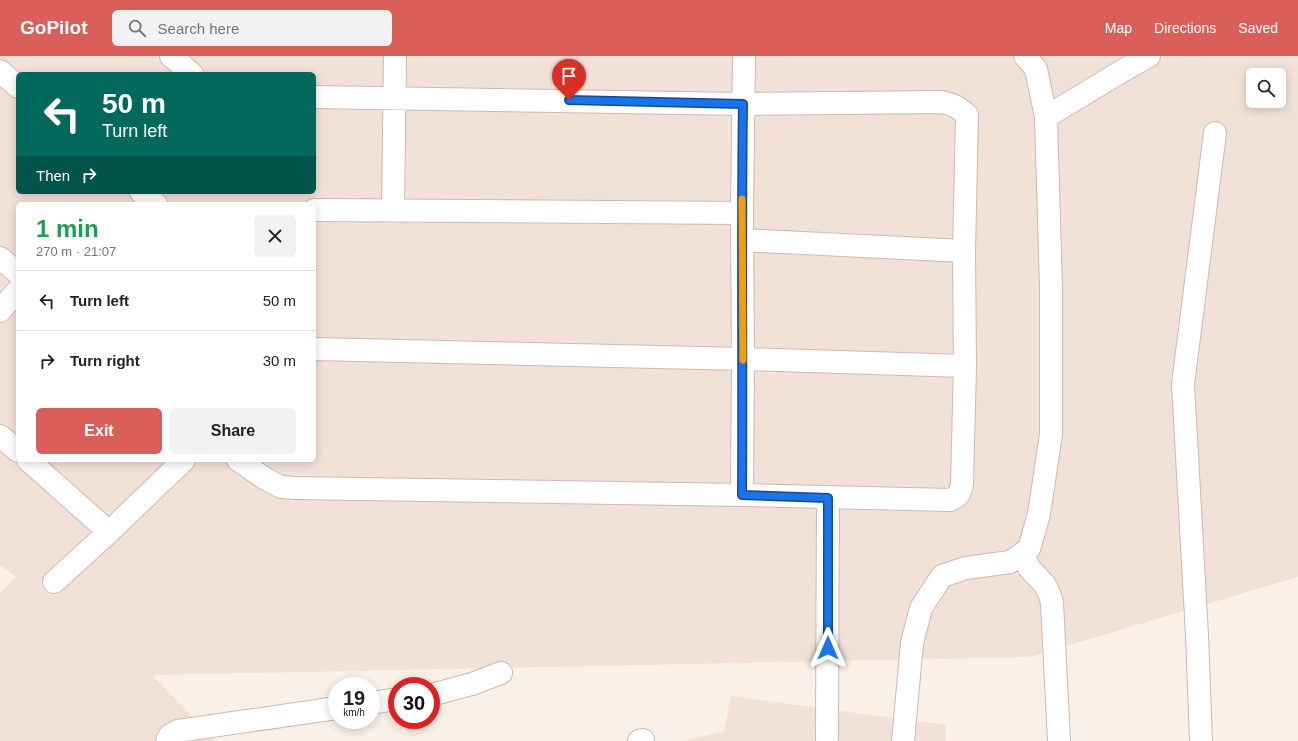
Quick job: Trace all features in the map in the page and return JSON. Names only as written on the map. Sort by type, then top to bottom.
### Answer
[{"type":"street","points":[[171,56],[190,72]]},
{"type":"street","points":[[393,210],[395,56]]},
{"type":"street","points":[[742,495],[742,213],[744,56]]},
{"type":"street","points":[[903,741],[912,643],[921,608],[942,576],[966,568],[1010,562],[1029,549],[1039,514],[1051,434],[1051,288],[1046,116],[1036,69],[1025,56]]},
{"type":"street","points":[[1046,116],[1149,56]]},
{"type":"street","points":[[0,71],[16,85]]},
{"type":"street","points":[[241,462],[264,478],[282,487],[295,488],[950,500],[956,498],[961,493],[965,366],[964,251],[967,115],[952,104],[942,102],[743,104],[395,97],[316,97]]},
{"type":"street","points":[[1201,741],[1197,635],[1186,460],[1183,384],[1215,133]]},
{"type":"street","points":[[144,194],[154,202]]},
{"type":"street","points":[[316,210],[742,213]]},
{"type":"street","points":[[742,240],[964,251]]},
{"type":"street","points":[[0,258],[16,271]]},
{"type":"street","points":[[0,311],[16,292]]},
{"type":"street","points":[[316,349],[743,359],[965,366]]},
{"type":"street","points":[[0,436],[16,449]]},
{"type":"street","points":[[30,462],[109,532]]},
{"type":"street","points":[[54,582],[182,462]]},
{"type":"street","points":[[827,738],[828,498]]},
{"type":"street","points":[[1024,552],[1026,562],[1030,569],[1045,585],[1052,602],[1059,741]]},
{"type":"street","points":[[440,693],[472,684],[501,673]]},
{"type":"street","points":[[167,741],[170,734],[178,731],[328,709]]},
{"type":"shaded area","points":[[0,56],[1298,56],[1298,577],[1029,657],[152,675],[216,741],[0,741],[0,593],[16,577],[0,565]]},
{"type":"shaded area","points":[[731,696],[946,725],[946,741],[683,741],[724,731]]},
{"type":"slow traffic","points":[[742,199],[743,360]]},
{"type":"route","points":[[569,100],[743,104],[742,495],[828,498],[828,648]]}]
